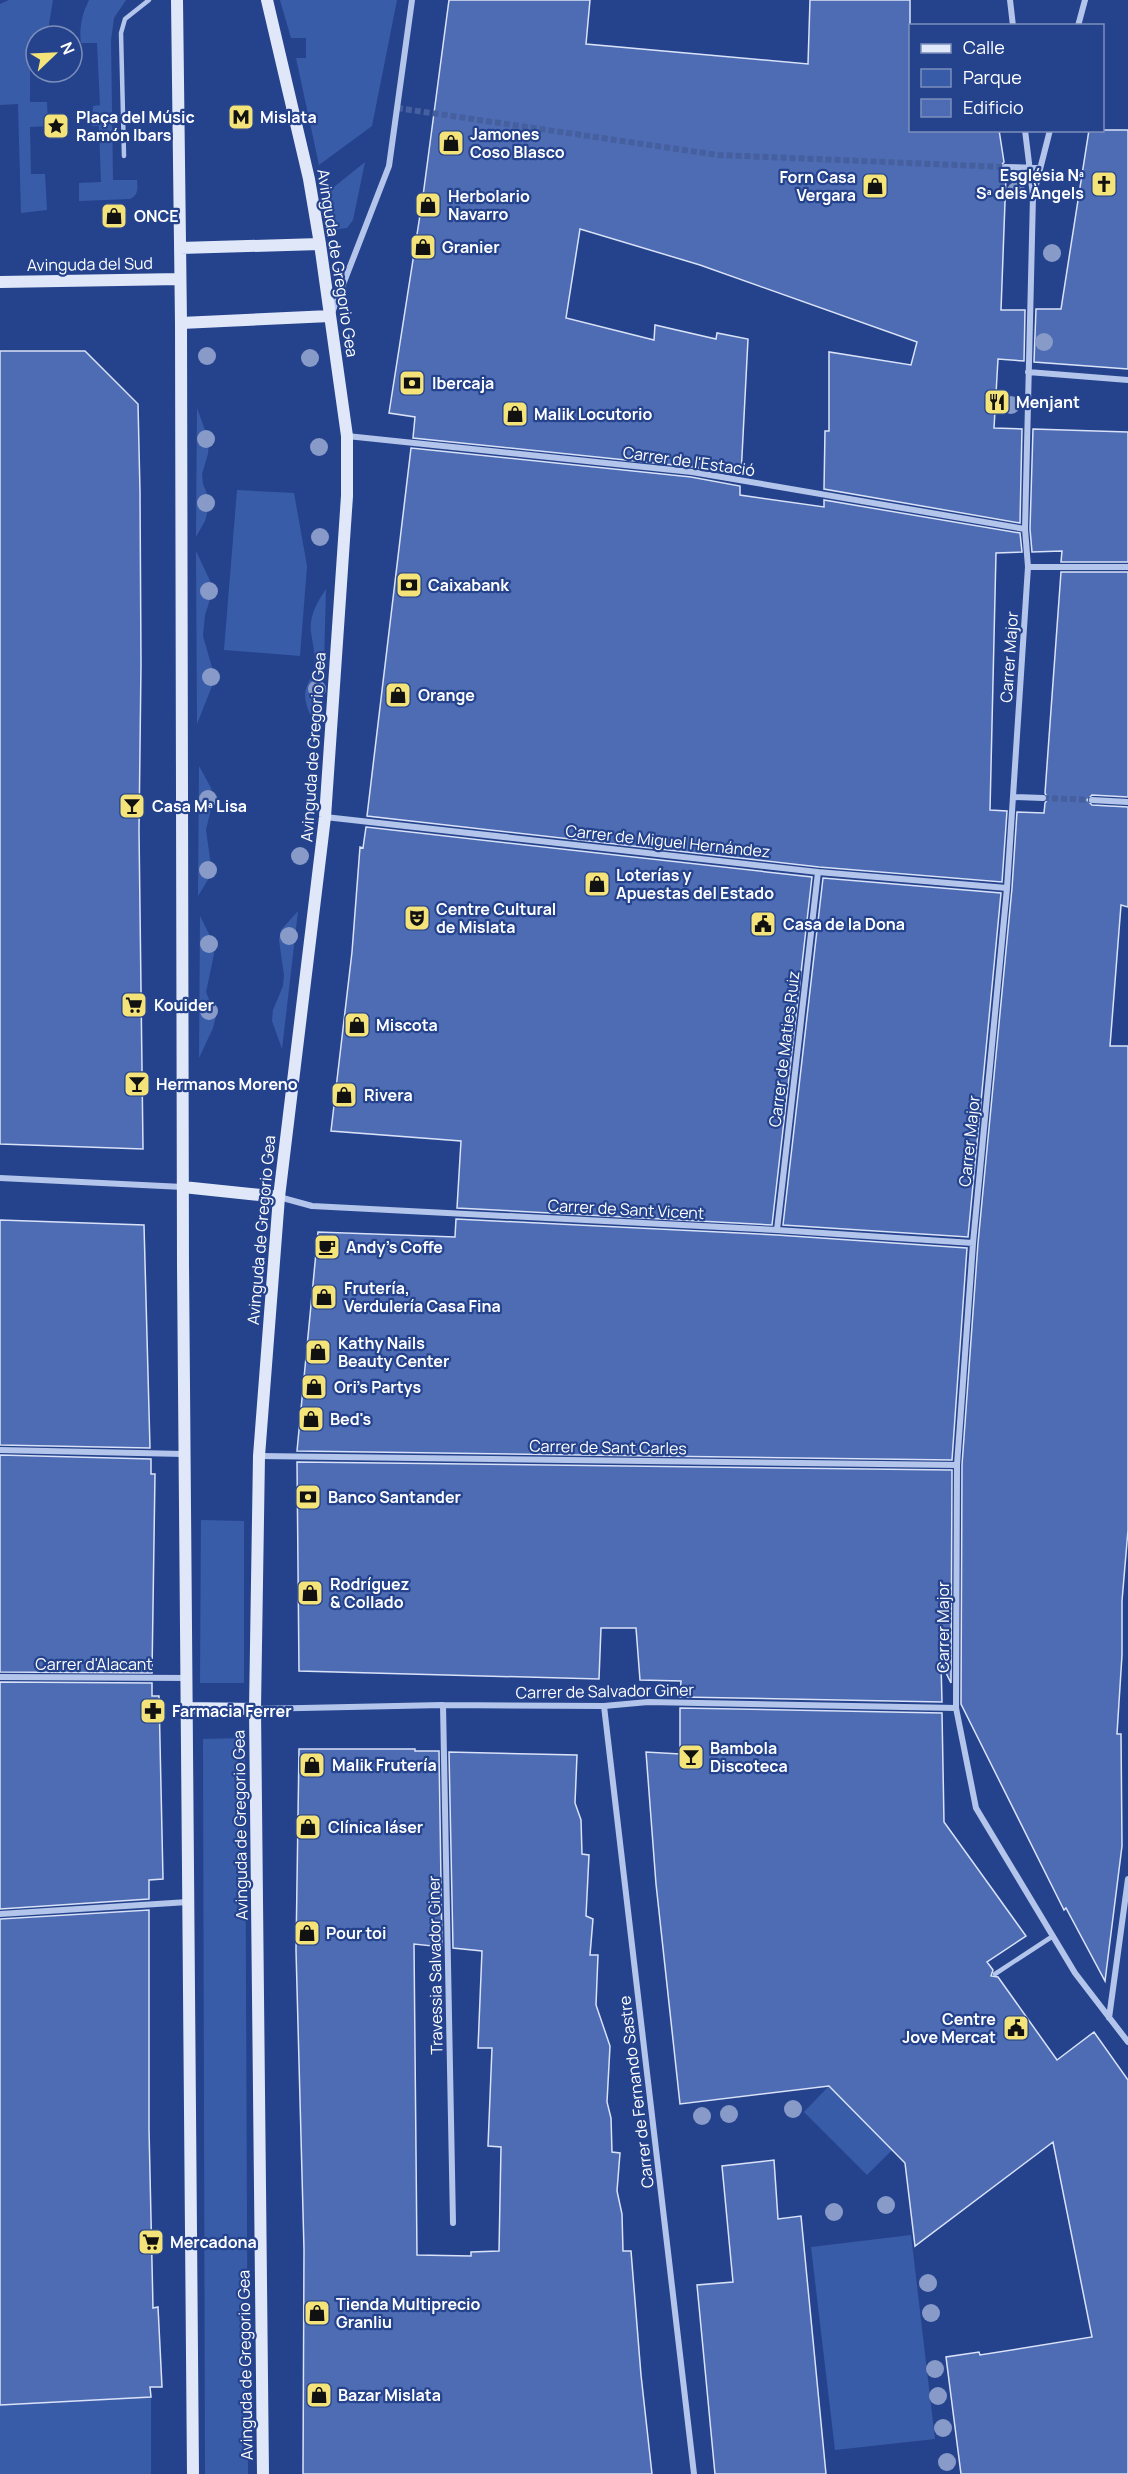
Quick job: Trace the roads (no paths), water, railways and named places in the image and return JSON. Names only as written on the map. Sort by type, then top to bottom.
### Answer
[{"type":"street","points":[[177,0],[181,323],[183,1187],[193,2474]]},
{"type":"street","name":"Avinguda de Gregorio Gea","points":[[263,2474],[255,1709],[259,1456],[279,1197],[325,817],[347,496],[347,436],[320,244],[309,179],[267,0]]},
{"type":"street","points":[[181,323],[330,316],[389,166],[412,0]]},
{"type":"street","points":[[1010,0],[1013,24]]},
{"type":"street","points":[[1079,24],[1085,0]]},
{"type":"street","points":[[1025,132],[1033,196]]},
{"type":"street","points":[[1033,196],[1049,132]]},
{"type":"street","points":[[1005,167],[1040,168]]},
{"type":"street","name":"Carrer Major","points":[[1033,196],[1025,529],[1028,567],[1007,888],[973,1243],[957,1465],[956,1708],[976,1808],[1075,1973],[1128,2042]]},
{"type":"street","points":[[180,248],[320,244]]},
{"type":"street","name":"Avinguda del Sud","points":[[0,282],[180,279]]},
{"type":"street","points":[[1028,372],[1128,380]]},
{"type":"street","name":"Carrer de l'Estació","points":[[347,436],[692,472],[1025,529]]},
{"type":"street","points":[[1028,567],[1128,567]]},
{"type":"street","points":[[1014,797],[1043,798]]},
{"type":"street","points":[[1092,800],[1128,802]]},
{"type":"street","name":"Carrer de Miguel Hernández","points":[[325,817],[818,872],[1007,888]]},
{"type":"street","name":"Carrer de Maties Ruiz","points":[[777,1230],[818,872]]},
{"type":"street","points":[[0,1178],[183,1187],[279,1197]]},
{"type":"street","name":"Carrer de Sant Vicent","points":[[279,1197],[312,1206],[777,1230],[973,1243]]},
{"type":"street","points":[[0,1450],[185,1454]]},
{"type":"street","name":"Carrer de Sant Carles","points":[[259,1456],[957,1465]]},
{"type":"street","name":"Carrer d'Alacant","points":[[0,1677],[188,1678]]},
{"type":"street","name":"Carrer de Salvador Giner","points":[[255,1709],[443,1705],[604,1706],[648,1702],[956,1708]]},
{"type":"street","name":"Travessia Salvador Giner","points":[[443,1705],[453,2223]]},
{"type":"street","name":"Carrer de Fernando Sastre","points":[[604,1706],[694,2474]]},
{"type":"street","points":[[188,1708],[255,1709]]},
{"type":"street","points":[[1109,2019],[1128,1879]]},
{"type":"street","points":[[0,1914],[189,1902]]},
{"type":"lane","points":[[124,156],[121,33],[124,19],[149,0]]},
{"type":"lane","points":[[995,1974],[1053,1936]]},
{"type":"tunnel","points":[[397,108],[718,155],[1005,167]]},
{"type":"tunnel","points":[[1043,798],[1092,800]]},
{"type":"place","name":"Mislata","points":[[241,117]]},
{"type":"place","name":"Plaça del Músic Ramón Ibars","points":[[56,126]]},
{"type":"place","name":"Jamones Coso Blasco","points":[[451,143]]},
{"type":"place","name":"Església Nª Sª dels Àngels","points":[[1104,184]]},
{"type":"place","name":"Forn Casa Vergara","points":[[875,186]]},
{"type":"place","name":"Herbolario Navarro","points":[[428,205]]},
{"type":"place","name":"ONCE","points":[[114,216]]},
{"type":"place","name":"Granier","points":[[423,247]]},
{"type":"place","name":"Ibercaja","points":[[412,383]]},
{"type":"place","name":"Menjant","points":[[997,402]]},
{"type":"place","name":"Malik Locutorio","points":[[515,414]]},
{"type":"place","name":"Caixabank","points":[[409,585]]},
{"type":"place","name":"Orange","points":[[398,695]]},
{"type":"place","name":"Casa Mª Lisa","points":[[132,806]]},
{"type":"place","name":"Loterías y Apuestas del Estado","points":[[597,884]]},
{"type":"place","name":"Centre Cultural de Mislata","points":[[417,918]]},
{"type":"place","name":"Casa de la Dona","points":[[763,924]]},
{"type":"place","name":"Kouider","points":[[134,1005]]},
{"type":"place","name":"Miscota","points":[[357,1025]]},
{"type":"place","name":"Hermanos Moreno","points":[[137,1084]]},
{"type":"place","name":"Rivera","points":[[344,1095]]},
{"type":"place","name":"Andy's Coffe","points":[[327,1247]]},
{"type":"place","name":"Frutería, Verdulería Casa Fina","points":[[324,1297]]},
{"type":"place","name":"Kathy Nails Beauty Center","points":[[318,1352]]},
{"type":"place","name":"Ori's Partys","points":[[314,1387]]},
{"type":"place","name":"Bed's","points":[[311,1419]]},
{"type":"place","name":"Banco Santander","points":[[308,1497]]},
{"type":"place","name":"Rodríguez & Collado","points":[[310,1593]]},
{"type":"place","name":"Farmacia Ferrer","points":[[153,1711]]},
{"type":"place","name":"Bambola Discoteca","points":[[691,1757]]},
{"type":"place","name":"Malik Frutería","points":[[312,1765]]},
{"type":"place","name":"Clínica láser","points":[[308,1827]]},
{"type":"place","name":"Pour toi","points":[[307,1933]]},
{"type":"place","name":"Centre Jove Mercat","points":[[1016,2028]]},
{"type":"place","name":"Mercadona","points":[[151,2242]]},
{"type":"place","name":"Tienda Multiprecio Granliu","points":[[317,2313]]},
{"type":"place","name":"Bazar Mislata","points":[[319,2395]]}]
